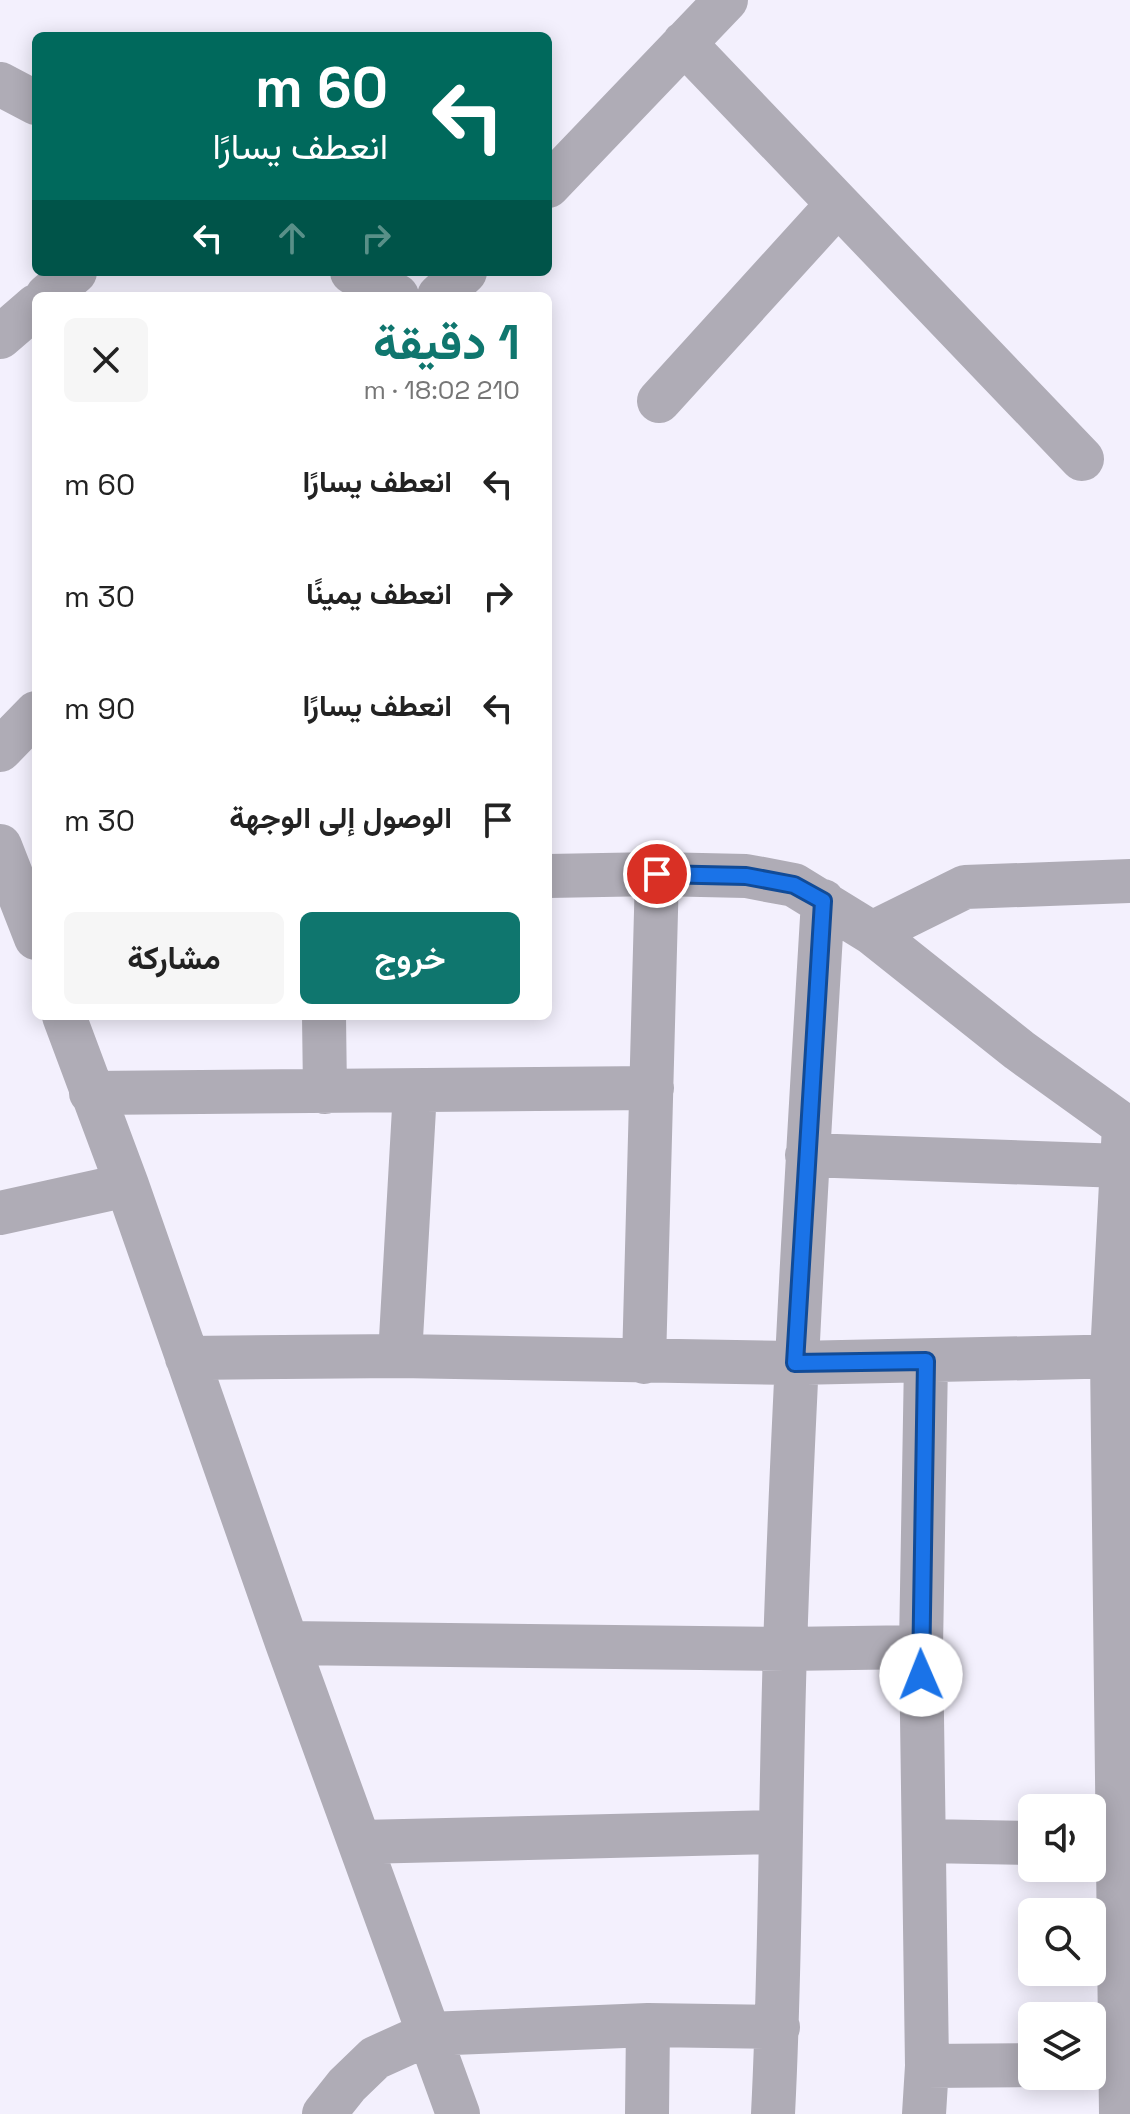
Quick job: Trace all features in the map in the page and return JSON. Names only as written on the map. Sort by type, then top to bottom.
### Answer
[{"type":"street","points":[[552,182],[726,0]]},
{"type":"street","points":[[684,43],[1082,459]]},
{"type":"street","points":[[0,84],[32,101]]},
{"type":"street","points":[[659,401],[838,204]]},
{"type":"street","points":[[52,292],[70,276]]},
{"type":"street","points":[[360,276],[390,292]]},
{"type":"street","points":[[443,292],[461,276]]},
{"type":"street","points":[[0,337],[32,309]]},
{"type":"street","points":[[0,750],[32,717]]},
{"type":"street","points":[[0,846],[32,926]]},
{"type":"street","points":[[644,1362],[657,874]]},
{"type":"street","points":[[552,876],[746,876],[794,885],[872,933],[1019,1050],[1125,1140]]},
{"type":"street","points":[[872,933],[965,887],[1130,881]]},
{"type":"street","points":[[773,2114],[778,2027],[779,1832],[795,1363],[823,901]]},
{"type":"street","points":[[65,1020],[458,2114]]},
{"type":"street","points":[[324,1020],[325,1092]]},
{"type":"street","points":[[91,1093],[652,1088]]},
{"type":"street","points":[[400,1356],[415,1091]]},
{"type":"street","points":[[807,1155],[1125,1140]]},
{"type":"street","points":[[1121,2114],[1106,2064],[1114,1845],[1125,1140]]},
{"type":"street","points":[[0,1213],[127,1185]]},
{"type":"street","points":[[187,1358],[400,1356],[795,1363],[1121,1356]]},
{"type":"street","points":[[924,2114],[927,2066],[921,1647],[926,1361]]},
{"type":"street","points":[[287,1643],[785,1649],[921,1647]]},
{"type":"street","points":[[361,1842],[779,1832]]},
{"type":"street","points":[[925,1841],[1018,1843]]},
{"type":"street","points":[[324,2114],[347,2085],[375,2058],[428,2034],[648,2025],[778,2027]]},
{"type":"street","points":[[647,2114],[648,2025]]},
{"type":"street","points":[[927,2066],[1018,2065]]},
{"type":"route","points":[[657,874],[746,876],[794,885],[823,901],[795,1363],[926,1361],[921,1675]]}]
